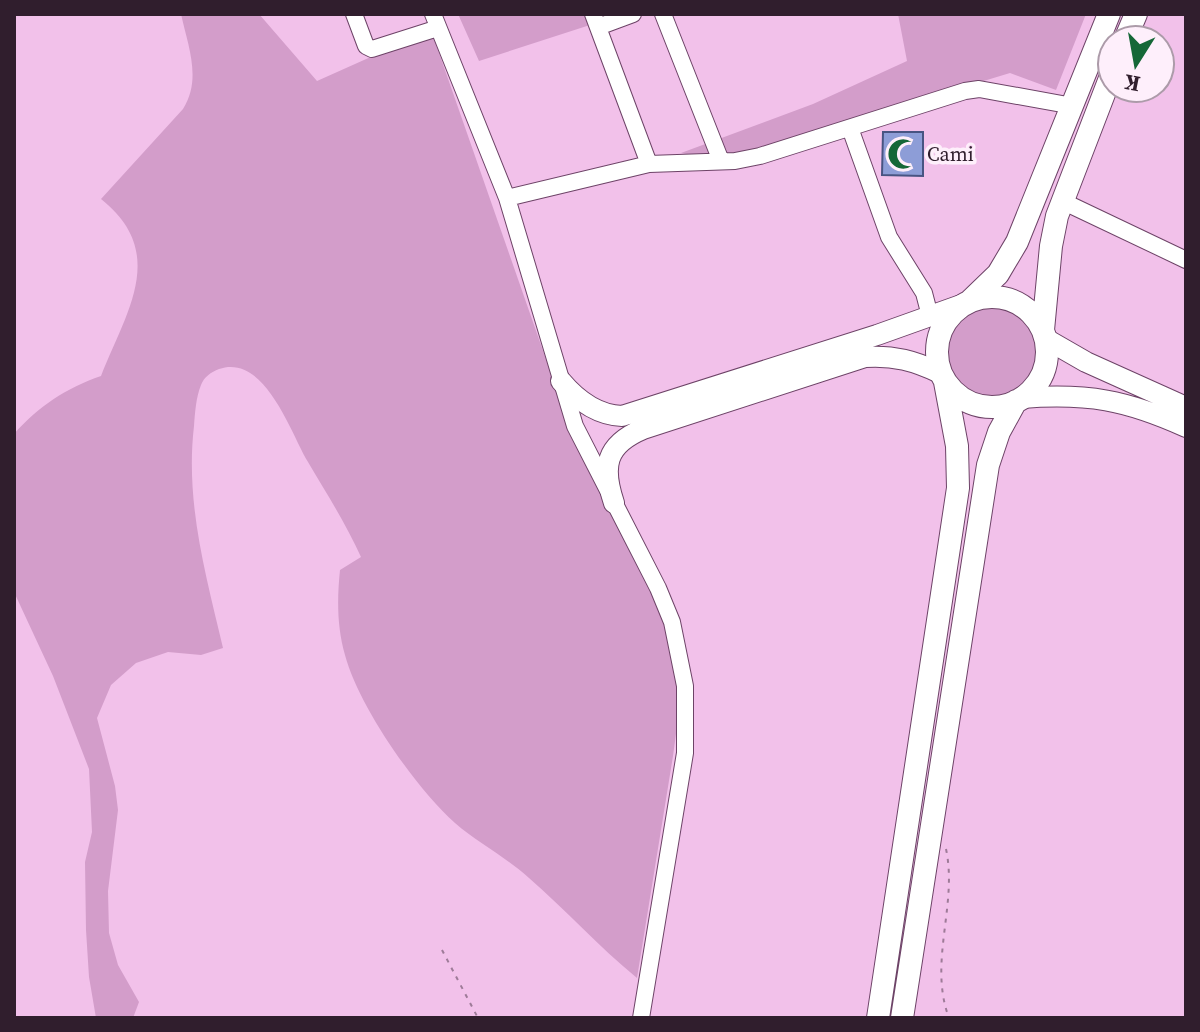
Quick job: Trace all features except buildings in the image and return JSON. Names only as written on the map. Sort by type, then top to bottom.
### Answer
[{"type":"highway","points":[[878,1018],[958,488],[957,446],[936,355],[938,335],[947,318],[998,274],[1017,242],[1109,14]]},
{"type":"highway","points":[[902,1018],[988,465],[999,432],[1019,400],[1041,377],[1047,359],[1044,335],[1051,246],[1062,201],[1100,104]]},
{"type":"highway","points":[[966,303],[989,297],[1017,303],[1032,314],[1044,335]]},
{"type":"highway","points":[[943,378],[958,396],[975,405],[994,407],[1019,400]]},
{"type":"main road","points":[[561,381],[587,405],[603,413],[622,416],[966,303]]},
{"type":"main road","points":[[1044,335],[1086,362],[1186,407]]},
{"type":"main road","points":[[614,503],[607,478],[609,459],[620,442],[643,429],[865,357],[892,356],[910,360],[943,378]]},
{"type":"main road","points":[[1019,400],[1064,396],[1107,399],[1148,410],[1186,427]]},
{"type":"street","points":[[354,14],[366,46],[372,49],[435,21],[507,198],[575,426],[672,622],[682,663],[687,710],[683,764],[641,1018]]},
{"type":"street","points":[[633,14],[595,21],[649,164]]},
{"type":"street","points":[[663,14],[721,161]]},
{"type":"street","points":[[507,198],[649,164],[760,156],[965,91],[979,89],[1073,106]]},
{"type":"street","points":[[850,128],[889,237],[924,293],[930,316]]},
{"type":"street","points":[[1062,201],[1186,260]]},
{"type":"path","points":[[932,824],[945,842],[949,865],[941,969],[943,999],[949,1018]]},
{"type":"path","points":[[442,950],[478,1018]]},
{"type":"shaded area","points":[[181,14],[259,14],[317,81],[431,30],[563,408],[664,617],[678,669],[678,719],[637,978],[520,870],[439,808],[390,745],[352,676],[340,634],[340,570],[361,557],[274,399],[250,373],[235,367],[216,370],[202,382],[196,405],[192,455],[199,538],[223,648],[201,655],[168,652],[136,663],[111,685],[97,718],[115,786],[118,810],[108,891],[109,933],[118,965],[139,1002],[133,1018],[96,1018],[86,930],[85,862],[92,832],[89,769],[53,676],[14,592],[14,434],[54,399],[101,376],[121,329],[136,284],[137,262],[133,240],[122,219],[101,199],[183,109],[189,98],[192,62]]},
{"type":"shaded area","points":[[458,14],[624,14],[479,61]]},
{"type":"shaded area","points":[[898,14],[1086,14],[1056,90],[1010,73],[888,110],[779,151],[696,156],[681,153],[813,104],[907,61]]},
{"type":"shaded area","points":[[992,307],[1009,310],[1024,320],[1034,335],[1037,352],[1034,369],[1024,384],[1009,394],[992,397],[975,394],[960,384],[950,369],[947,352],[950,335],[960,320],[975,310]]},
{"type":"place","name":"Cami","points":[[903,154]]}]
